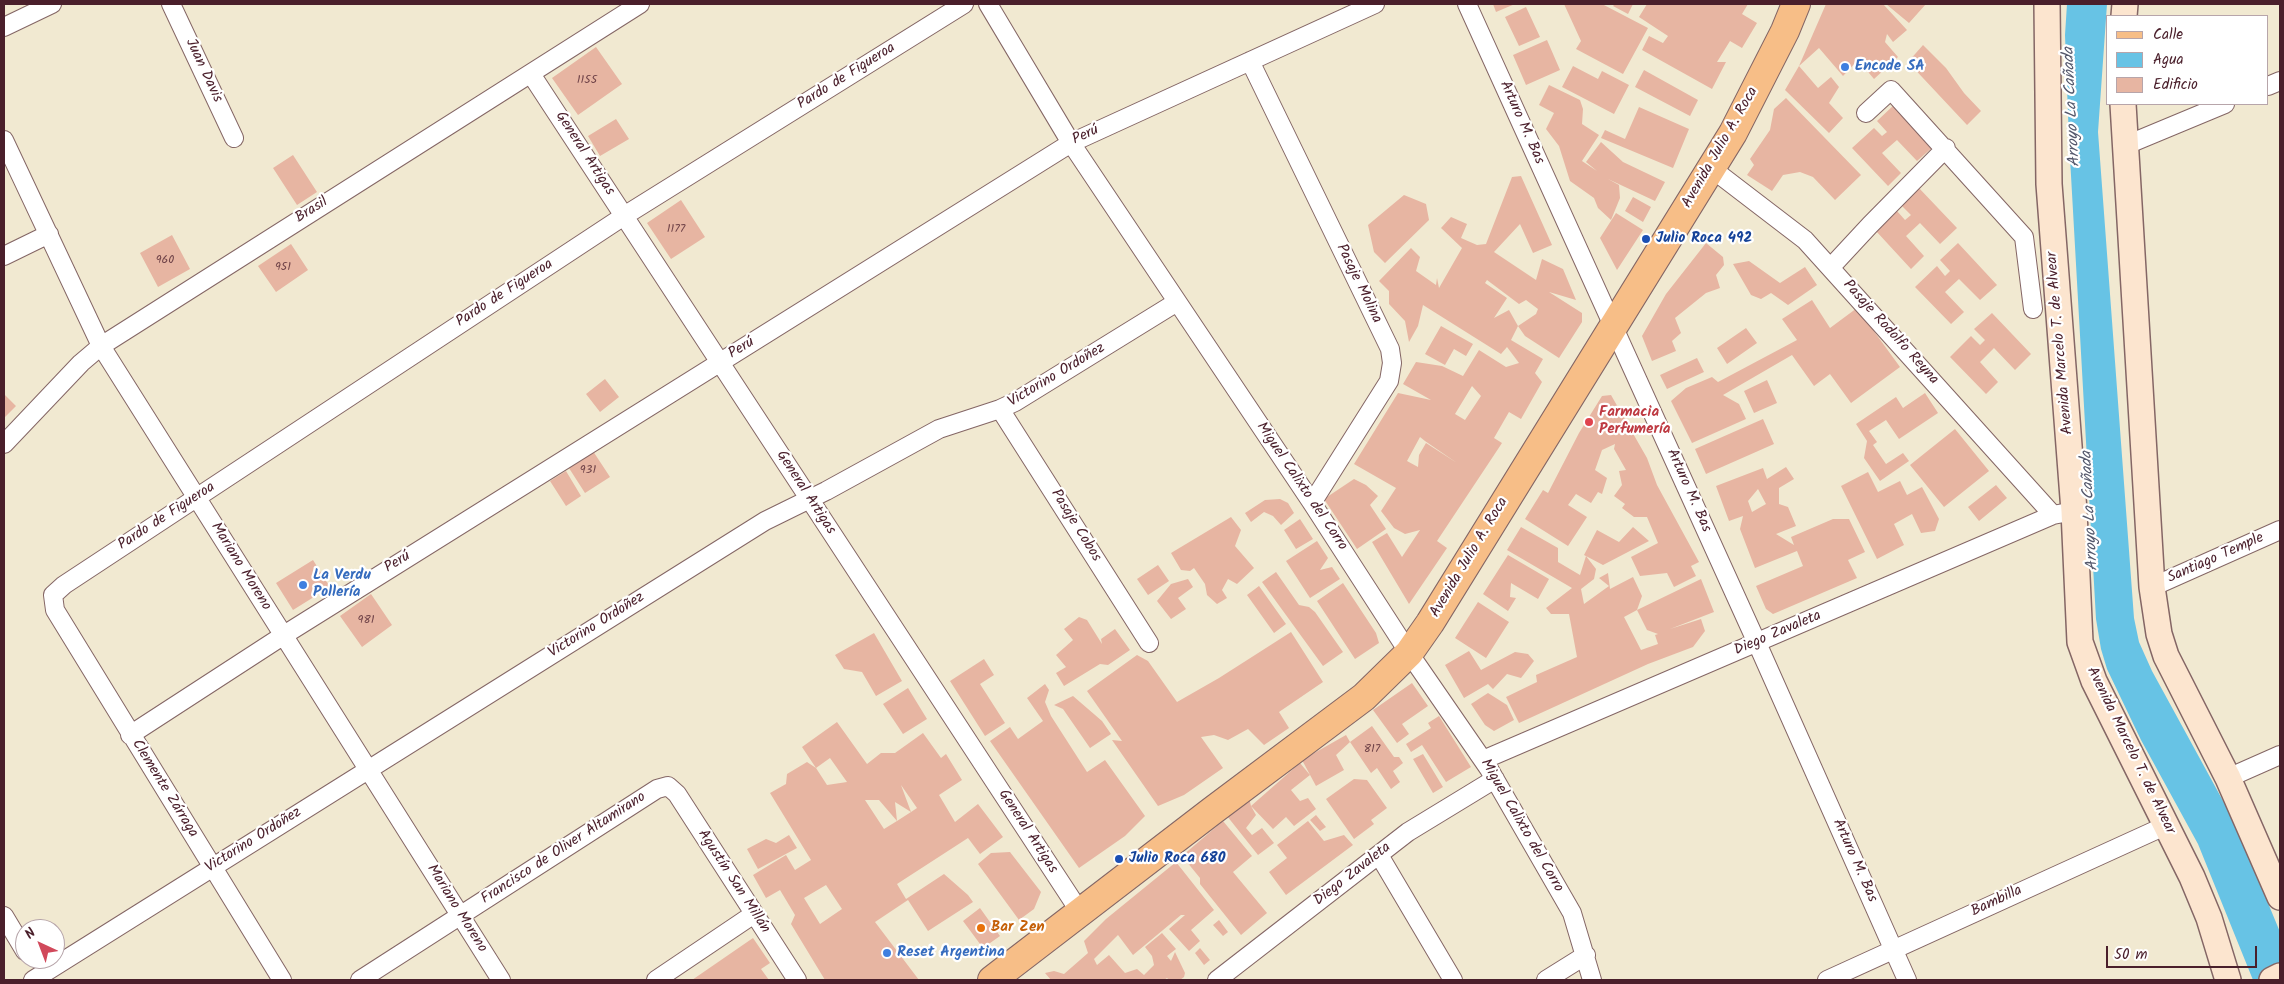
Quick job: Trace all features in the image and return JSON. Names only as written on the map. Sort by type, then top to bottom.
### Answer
[{"type":"main road","name":"Avenida Julio A. Roca","points":[[1006,976],[1080,912],[1364,697],[1409,653],[1430,623],[1612,325],[1711,168],[1749,102],[1785,31],[1796,4]]},
{"type":"main road","name":"Avenida Marcelo T. de Alvear","points":[[2048,4],[2049,184],[2064,513],[2080,642],[2094,680],[2166,825],[2209,918],[2228,980]]},
{"type":"main road","points":[[2123,105],[2152,587],[2159,634],[2166,656],[2228,778],[2280,897]]},
{"type":"main road","points":[[2272,980],[2280,976]]},
{"type":"street","points":[[4,27],[52,4]]},
{"type":"street","name":"Juan Davis","points":[[171,4],[234,138]]},
{"type":"street","name":"Brasil","points":[[4,444],[81,363],[101,346],[640,4]]},
{"type":"street","name":"Pardo de Figueroa","points":[[53,595],[64,585],[196,497],[624,216],[964,4]]},
{"type":"street","name":"Miguel Calixto del Corro","points":[[988,4],[1071,143],[1312,502],[1409,653],[1495,778],[1572,913],[1592,980]]},
{"type":"street","name":"Perú","points":[[130,735],[284,635],[1071,143],[1376,4]]},
{"type":"street","name":"Arturo M. Bas","points":[[1467,4],[1757,643],[1906,980]]},
{"type":"street","name":"Pasaje Molina","points":[[1250,61],[1390,350],[1392,363],[1389,381],[1312,502]]},
{"type":"street","name":"General Artigas","points":[[531,74],[1080,912]]},
{"type":"street","points":[[1866,113],[1891,90],[1946,148],[2024,237],[2033,309]]},
{"type":"street","points":[[2124,146],[2223,105]]},
{"type":"street","name":"Mariano Moreno","points":[[4,140],[101,346],[501,980]]},
{"type":"street","points":[[1831,267],[1870,224],[1946,148]]},
{"type":"street","name":"Pasaje Rodolfo Reyna","points":[[1711,168],[1784,222],[1831,267],[2064,513]]},
{"type":"street","points":[[4,256],[49,234]]},
{"type":"street","name":"Victorino Ordoñez","points":[[39,979],[212,867],[764,520],[808,498],[826,492],[939,429],[1000,409],[1177,302]]},
{"type":"street","name":"Pasaje Cobos","points":[[1000,409],[1148,643]]},
{"type":"street","name":"Diego Zavaleta","points":[[1483,760],[2064,513]]},
{"type":"street","name":"Santiago Temple","points":[[2152,587],[2280,530]]},
{"type":"street","name":"Clemente Zárraga","points":[[53,595],[55,610],[282,980]]},
{"type":"street","points":[[2228,778],[2280,754]]},
{"type":"street","name":"Diego Zavaleta","points":[[1217,980],[1408,832],[1495,778]]},
{"type":"street","name":"Francisco de Oliver Altamirano","points":[[360,980],[656,789],[668,786]]},
{"type":"street","name":"Agustín San Millán","points":[[668,786],[677,794],[797,980]]},
{"type":"street","name":"Bambilla","points":[[1827,980],[2166,825]]},
{"type":"street","points":[[1379,855],[1453,980]]},
{"type":"street","points":[[656,980],[754,914]]},
{"type":"street","points":[[4,916],[15,934]]},
{"type":"street","points":[[1546,980],[1586,955]]},
{"type":"water","name":"Arroyo La Cañada","points":[[2067,4],[2107,4],[2098,132],[2134,618],[2139,642],[2152,671],[2234,821],[2280,932],[2280,980],[2253,980],[2198,844],[2141,740],[2107,669],[2101,649],[2096,619],[2069,140],[2065,35]]},
{"type":"building","points":[[1493,4],[1515,4],[1496,12]]},
{"type":"building","points":[[1564,4],[1602,4],[1648,28],[1623,74],[1576,49],[1581,41]]},
{"type":"building","points":[[1615,4],[1633,4],[1628,14],[1613,6]]},
{"type":"building","points":[[1647,4],[1748,4],[1742,14],[1757,23],[1742,48],[1730,41],[1717,62],[1726,62],[1712,89],[1642,50],[1649,36],[1663,43],[1668,36],[1639,17]]},
{"type":"building","points":[[1826,4],[1883,4],[1907,30],[1893,42],[1887,34],[1885,42],[1898,57],[1874,79],[1858,60],[1843,76],[1819,48],[1799,66]]},
{"type":"building","points":[[1886,4],[1926,4],[1909,23]]},
{"type":"building","points":[[1526,7],[1540,37],[1519,46],[1505,17]]},
{"type":"building","points":[[1547,40],[1560,70],[1526,85],[1513,55]]},
{"type":"building","points":[[1923,45],[1946,68],[1964,93],[1981,111],[1967,125],[1908,62]]},
{"type":"building","points":[[596,47],[622,84],[578,115],[552,78]]},
{"type":"building","points":[[1573,66],[1598,79],[1602,71],[1629,85],[1614,114],[1562,87]]},
{"type":"building","points":[[1799,66],[1818,88],[1831,77],[1839,87],[1829,103],[1843,118],[1829,133],[1785,90]]},
{"type":"building","points":[[1644,70],[1698,100],[1690,116],[1635,87]]},
{"type":"building","points":[[1549,85],[1580,100],[1583,109],[1582,124],[1599,135],[1582,161],[1597,171],[1586,162],[1601,142],[1623,162],[1665,182],[1655,201],[1608,179],[1619,185],[1620,198],[1611,220],[1598,208],[1594,198],[1570,181],[1559,146],[1546,129],[1554,113],[1539,105]]},
{"type":"building","points":[[1786,98],[1861,175],[1835,200],[1813,177],[1800,172],[1783,175],[1772,191],[1747,175],[1754,165],[1750,159],[1770,130],[1774,109]]},
{"type":"building","points":[[1895,104],[1934,146],[1917,161],[1897,140],[1882,153],[1901,173],[1888,186],[1852,148],[1874,128],[1882,136],[1887,132],[1877,121]]},
{"type":"building","points":[[1639,107],[1689,129],[1673,168],[1601,138],[1605,130],[1625,139]]},
{"type":"building","points":[[616,119],[629,139],[600,156],[588,136]]},
{"type":"building","points":[[293,155],[317,192],[297,205],[273,168]]},
{"type":"building","points":[[1521,176],[1552,245],[1533,253],[1520,224],[1494,252],[1536,280],[1542,259],[1563,269],[1576,300],[1549,292],[1582,313],[1582,322],[1559,358],[1525,336],[1518,326],[1511,340],[1543,359],[1535,373],[1542,382],[1521,419],[1509,412],[1494,438],[1502,443],[1437,541],[1447,548],[1409,604],[1372,542],[1387,533],[1402,557],[1420,530],[1405,534],[1394,528],[1381,511],[1396,488],[1354,464],[1398,393],[1431,400],[1403,384],[1416,362],[1442,366],[1463,376],[1479,350],[1506,367],[1519,363],[1507,347],[1501,354],[1423,305],[1418,326],[1409,342],[1405,321],[1389,304],[1389,291],[1379,281],[1411,248],[1420,257],[1416,271],[1436,285],[1437,278],[1439,288],[1462,248],[1441,228],[1451,217],[1467,224],[1461,238],[1477,245],[1486,244],[1512,177]],"holes":[[[1487,280],[1519,304],[1526,300],[1538,309],[1536,314],[1518,326],[1509,310],[1494,318],[1507,298],[1485,283]],[[1472,386],[1481,396],[1465,420],[1455,414]],[[1420,437],[1425,441],[1457,463],[1426,443],[1419,455],[1418,467],[1407,461]]]},
{"type":"building","points":[[1918,187],[1957,228],[1940,244],[1920,223],[1906,236],[1924,256],[1911,269],[1876,231],[1897,211],[1905,220],[1911,215],[1900,204]]},
{"type":"building","points":[[1404,195],[1426,204],[1429,220],[1385,263],[1374,252],[1368,225]]},
{"type":"building","points":[[1633,197],[1651,207],[1643,222],[1625,211]]},
{"type":"building","points":[[681,200],[705,237],[671,259],[647,223]]},
{"type":"building","points":[[1616,213],[1643,230],[1617,270],[1600,238]]},
{"type":"building","points":[[172,235],[190,269],[158,287],[140,253]]},
{"type":"building","points":[[1706,243],[1723,257],[1724,265],[1716,275],[1720,288],[1706,293],[1675,318],[1681,333],[1672,341],[1676,351],[1652,361],[1642,336],[1666,294]]},
{"type":"building","points":[[1958,243],[1997,285],[1980,300],[1959,279],[1945,292],[1964,312],[1951,324],[1915,287],[1937,266],[1945,276],[1950,271],[1940,260]]},
{"type":"building","points":[[291,244],[308,270],[276,292],[258,266]]},
{"type":"building","points":[[1749,261],[1780,283],[1805,267],[1817,285],[1788,305],[1771,293],[1761,299],[1751,295],[1733,264]]},
{"type":"building","points":[[1812,300],[1830,328],[1857,308],[1900,367],[1851,403],[1830,374],[1814,386],[1792,355],[1723,395],[1739,404],[1746,419],[1692,443],[1671,401],[1686,388],[1712,377],[1718,382],[1797,340],[1782,319]]},
{"type":"building","points":[[1992,313],[2031,354],[2015,370],[1994,348],[1980,362],[1998,382],[1986,394],[1950,357],[1971,336],[1980,345],[1985,340],[1974,329]]},
{"type":"building","points":[[1441,326],[1473,344],[1466,356],[1454,349],[1445,365],[1425,354]]},
{"type":"building","points":[[1746,328],[1757,343],[1727,364],[1717,348]]},
{"type":"building","points":[[1697,358],[1704,372],[1667,389],[1660,375]]},
{"type":"building","points":[[605,379],[619,397],[600,412],[586,394]]},
{"type":"building","points":[[1767,380],[1777,403],[1754,413],[1744,391]]},
{"type":"building","points":[[1925,393],[1938,413],[1899,439],[1886,420],[1869,431],[1877,442],[1873,445],[1886,464],[1903,453],[1909,461],[1880,481],[1864,458],[1867,441],[1856,424],[1896,397],[1903,408]]},
{"type":"building","points":[[4,394],[16,406],[4,418]]},
{"type":"building","points":[[1611,395],[1647,458],[1657,485],[1699,562],[1691,566],[1696,576],[1674,587],[1667,573],[1640,576],[1631,557],[1658,543],[1647,517],[1634,517],[1622,508],[1625,504],[1614,496],[1622,485],[1619,471],[1626,470],[1614,449],[1615,444],[1602,450],[1595,470],[1607,478],[1602,494],[1598,492],[1591,503],[1576,494],[1568,505],[1587,517],[1568,546],[1525,519],[1543,490],[1548,493],[1579,433],[1602,396]]},
{"type":"building","points":[[1763,419],[1774,444],[1706,474],[1695,449]]},
{"type":"building","points":[[1955,429],[1989,471],[1944,507],[1910,465]]},
{"type":"building","points":[[591,448],[610,477],[585,493],[567,465]]},
{"type":"building","points":[[1786,467],[1794,479],[1779,488],[1779,504],[1788,507],[1796,526],[1776,534],[1794,545],[1791,537],[1833,519],[1849,519],[1865,552],[1848,560],[1857,578],[1773,614],[1766,609],[1756,586],[1803,566],[1797,551],[1755,568],[1740,529],[1743,516],[1729,521],[1716,486],[1763,468],[1767,479]],"holes":[[[1758,489],[1766,504],[1752,512],[1748,501]]]},
{"type":"building","points":[[566,471],[581,496],[566,506],[550,481]]},
{"type":"building","points":[[1868,472],[1878,492],[1900,481],[1907,495],[1922,487],[1939,519],[1935,531],[1921,533],[1912,514],[1894,524],[1904,545],[1877,559],[1841,486]]},
{"type":"building","points":[[1354,479],[1366,485],[1378,496],[1370,505],[1386,529],[1357,549],[1324,499]]},
{"type":"building","points":[[1996,485],[2007,498],[1979,521],[1968,507]]},
{"type":"building","points":[[1280,499],[1288,503],[1294,513],[1281,525],[1273,516],[1264,512],[1251,522],[1245,513],[1265,500]]},
{"type":"building","points":[[1231,517],[1241,530],[1235,546],[1254,568],[1237,584],[1228,579],[1222,590],[1227,598],[1217,604],[1207,595],[1205,584],[1194,568],[1190,571],[1181,570],[1171,553]]},
{"type":"building","points":[[1300,519],[1313,539],[1296,549],[1284,530]]},
{"type":"building","points":[[1521,527],[1558,548],[1558,562],[1580,575],[1586,556],[1596,569],[1594,579],[1581,589],[1584,604],[1609,586],[1599,578],[1608,573],[1610,589],[1633,577],[1642,596],[1637,610],[1701,579],[1714,612],[1670,629],[1701,619],[1705,631],[1693,647],[1648,664],[1519,723],[1506,697],[1537,682],[1536,675],[1577,657],[1569,614],[1551,614],[1546,608],[1572,588],[1507,550]],"holes":[[[1637,610],[1647,630],[1658,634],[1655,635],[1658,644],[1641,650],[1624,617]]]},
{"type":"building","points":[[1633,527],[1649,541],[1603,565],[1584,555],[1597,530],[1619,542]]},
{"type":"building","points":[[1317,541],[1328,558],[1320,570],[1332,567],[1340,579],[1310,598],[1286,561]]},
{"type":"building","points":[[1508,555],[1549,579],[1538,599],[1511,583],[1510,597],[1516,598],[1508,611],[1483,594]]},
{"type":"building","name":"La Verdu Pollería","points":[[313,560],[330,587],[293,610],[276,583]]},
{"type":"building","points":[[1158,565],[1169,581],[1148,595],[1137,579]]},
{"type":"building","points":[[1276,572],[1299,605],[1309,607],[1315,612],[1343,652],[1323,666],[1262,582]]},
{"type":"building","points":[[1188,579],[1193,587],[1178,598],[1186,609],[1171,619],[1157,601],[1171,584]]},
{"type":"building","points":[[1343,583],[1376,633],[1379,643],[1355,659],[1317,601]]},
{"type":"building","points":[[1259,586],[1286,624],[1274,633],[1247,595]]},
{"type":"building","points":[[371,594],[392,625],[362,647],[340,616]]},
{"type":"building","points":[[1478,602],[1509,622],[1486,658],[1455,638]]},
{"type":"building","points":[[1079,617],[1087,620],[1102,644],[1101,639],[1115,629],[1130,650],[1108,665],[1100,664],[1064,686],[1056,673],[1066,667],[1056,655],[1073,640],[1064,629]]},
{"type":"building","points":[[1291,632],[1323,682],[1279,712],[1289,728],[1264,745],[1248,729],[1228,740],[1214,735],[1201,737],[1223,768],[1184,795],[1158,806],[1112,740],[1122,741],[1087,691],[1137,655],[1148,661],[1177,702],[1219,678]]},
{"type":"building","points":[[874,633],[902,681],[876,696],[862,672],[844,669],[835,655]]},
{"type":"building","points":[[1469,651],[1481,670],[1515,652],[1528,654],[1534,661],[1521,678],[1507,674],[1493,689],[1488,684],[1464,698],[1445,665]]},
{"type":"building","points":[[984,659],[994,675],[980,684],[1005,723],[985,736],[950,681]]},
{"type":"building","points":[[1412,683],[1428,706],[1402,724],[1409,734],[1397,743],[1373,710]]},
{"type":"building","points":[[1045,684],[1049,690],[1045,702],[1051,716],[1087,772],[1105,760],[1145,816],[1125,836],[1079,868],[990,741],[1010,727],[1018,739],[1043,721],[1027,698]]},
{"type":"building","points":[[908,688],[927,719],[903,734],[883,704]]},
{"type":"building","points":[[1488,693],[1507,705],[1514,720],[1494,731],[1485,725],[1471,704]]},
{"type":"building","points":[[1073,696],[1102,721],[1111,734],[1090,748],[1063,709],[1054,705]]},
{"type":"building","points":[[1439,716],[1471,767],[1446,782],[1422,745],[1411,752],[1406,744],[1431,728],[1428,723]]},
{"type":"building","points":[[837,722],[867,764],[881,753],[895,753],[923,733],[941,758],[946,754],[962,780],[939,795],[955,822],[978,804],[1003,837],[980,854],[968,838],[897,884],[906,899],[944,874],[968,895],[973,902],[928,931],[908,900],[875,922],[919,980],[825,980],[791,924],[795,915],[780,890],[766,898],[753,875],[786,855],[795,870],[811,860],[770,793],[786,784],[787,774],[807,762],[816,768],[802,747]],"holes":[[[830,758],[847,782],[827,785],[816,768]],[[901,785],[917,808],[911,812]],[[865,800],[879,800],[897,821],[884,829]],[[895,802],[911,812],[897,821]],[[826,885],[842,909],[820,924],[804,898]]]},
{"type":"building","points":[[1372,726],[1394,757],[1399,757],[1403,763],[1393,771],[1400,782],[1391,789],[1377,768],[1371,773],[1350,742]]},
{"type":"building","points":[[1346,735],[1350,742],[1336,755],[1344,770],[1316,786],[1302,760]]},
{"type":"building","points":[[1423,754],[1443,787],[1433,793],[1413,759]]},
{"type":"building","points":[[1300,763],[1310,775],[1291,790],[1300,801],[1308,798],[1316,809],[1294,826],[1286,817],[1273,829],[1251,806]]},
{"type":"building","points":[[1354,779],[1367,780],[1387,808],[1371,820],[1374,824],[1354,839],[1326,799]]},
{"type":"building","points":[[1249,798],[1256,815],[1246,828],[1252,835],[1262,828],[1274,843],[1258,855],[1227,816]]},
{"type":"building","points":[[1316,815],[1326,827],[1320,831],[1310,820]]},
{"type":"building","points":[[1223,821],[1252,856],[1233,872],[1267,913],[1241,935],[1200,884],[1200,878],[1182,856]]},
{"type":"building","points":[[1308,821],[1324,841],[1344,835],[1353,845],[1286,895],[1269,872],[1287,858],[1277,845]]},
{"type":"building","points":[[789,835],[797,848],[758,869],[747,849],[766,839],[776,843]]},
{"type":"building","points":[[1010,852],[1041,892],[1034,909],[1019,920],[978,864],[991,853]]},
{"type":"building","points":[[1176,862],[1214,910],[1191,930],[1200,941],[1189,951],[1169,929],[1185,915],[1181,915],[1133,955],[1118,935],[1094,959],[1097,965],[1109,955],[1125,973],[1137,969],[1144,975],[1154,965],[1152,956],[1145,947],[1162,933],[1176,949],[1167,956],[1171,961],[1175,952],[1185,973],[1184,977],[1180,980],[1169,980],[1167,978],[1164,980],[1051,980],[1045,973],[1054,971],[1064,974],[1088,953],[1084,941],[1106,919]]},
{"type":"building","name":"Bar Zen","points":[[980,908],[1000,936],[983,948],[963,921]]},
{"type":"building","points":[[1219,920],[1228,932],[1223,936],[1213,925]]},
{"type":"building","points":[[753,938],[770,963],[761,969],[769,980],[692,980]]},
{"type":"building","points":[[1200,948],[1210,960],[1204,965],[1195,953]]},
{"type":"place","name":"Encode SA","points":[[1845,67]]},
{"type":"place","name":"Julio Roca 492","points":[[1646,239]]},
{"type":"place","name":"Farmacia Perfumería","points":[[1589,422]]},
{"type":"place","name":"La Verdu Pollería","points":[[303,585]]},
{"type":"place","name":"Julio Roca 680","points":[[1119,859]]},
{"type":"place","name":"Bar Zen","points":[[981,928]]},
{"type":"place","name":"Reset Argentina","points":[[887,953]]}]
